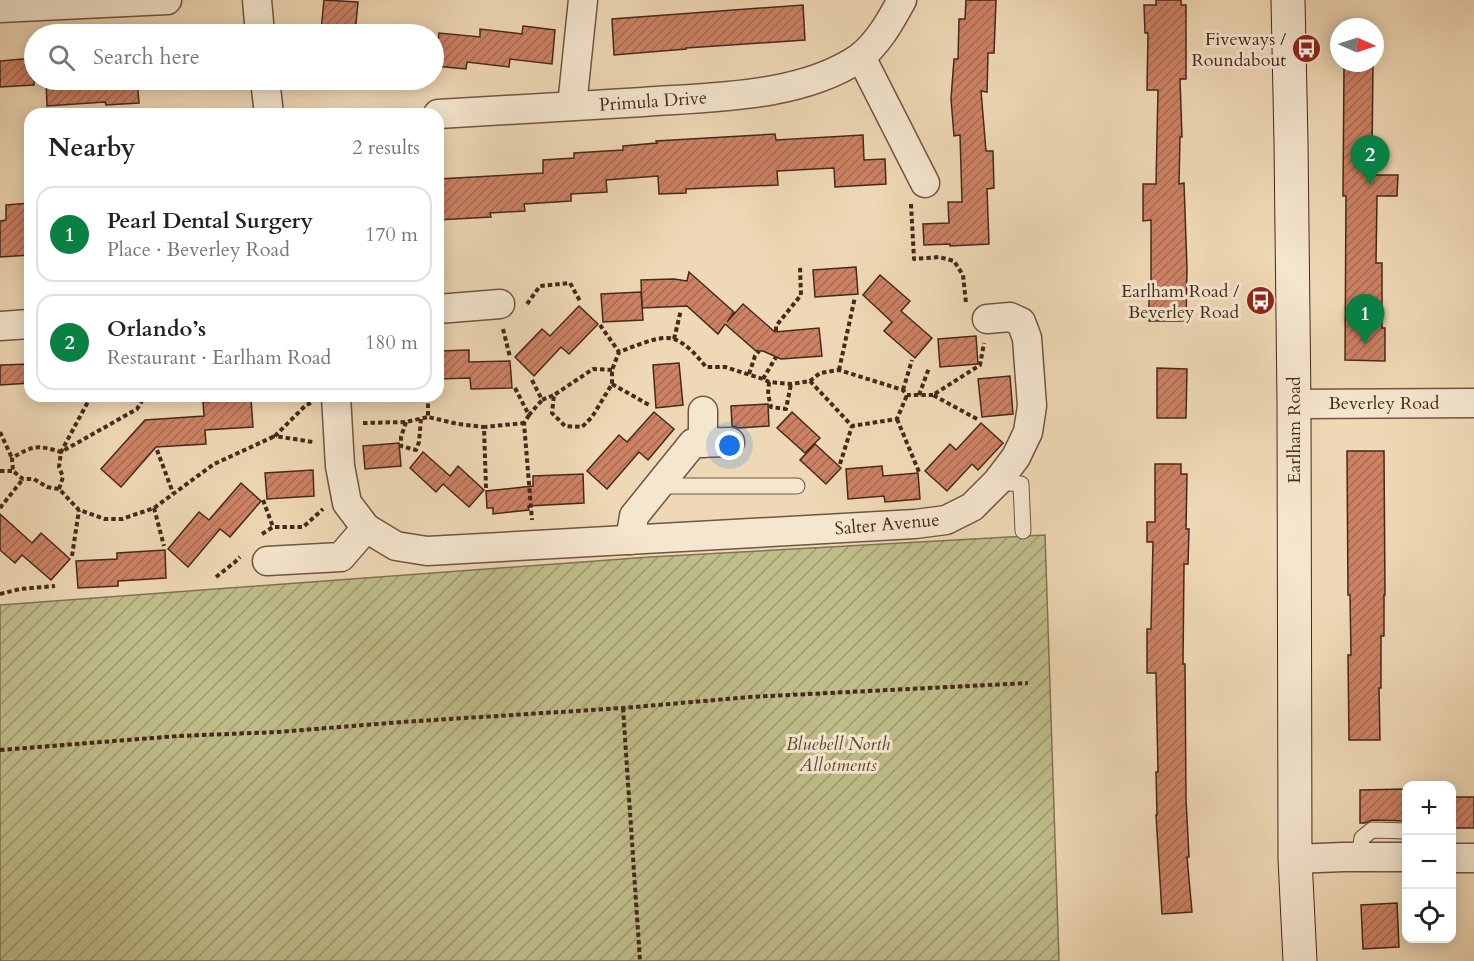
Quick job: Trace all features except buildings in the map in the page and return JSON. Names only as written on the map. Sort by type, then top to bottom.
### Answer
[{"type":"main road","name":"Earlham Road","points":[[1288,0],[1292,142],[1295,859],[1300,961]]},
{"type":"street","points":[[0,8],[167,0]]},
{"type":"street","points":[[257,0],[259,24]]},
{"type":"street","points":[[572,106],[583,0]]},
{"type":"street","name":"Primula Drive","points":[[444,114],[740,95],[790,87],[833,73],[861,57],[886,30],[902,0]]},
{"type":"street","points":[[861,57],[925,183]]},
{"type":"street","points":[[266,90],[268,108]]},
{"type":"street","points":[[444,309],[513,305]]},
{"type":"street","name":"Salter Avenue","points":[[326,402],[338,432],[340,466],[347,503],[366,528],[396,546],[427,551],[915,524],[946,520],[972,507],[997,482],[1016,457],[1028,432],[1032,406],[1027,338],[1021,322],[1002,314]]},
{"type":"street","points":[[0,326],[24,324]]},
{"type":"street","name":"Beverley Road","points":[[1294,404],[1474,403]]},
{"type":"street","points":[[630,540],[634,516],[693,443],[717,442],[703,411]]},
{"type":"street","points":[[267,561],[340,557],[366,528]]},
{"type":"street","points":[[1295,859],[1358,842],[1402,855]]},
{"type":"street","points":[[1456,858],[1474,858]]},
{"type":"lane","points":[[997,482],[1021,484],[1023,531]]},
{"type":"lane","points":[[659,486],[798,486]]},
{"type":"lane","points":[[1358,842],[1372,830],[1402,831]]},
{"type":"path","points":[[925,183],[910,191],[914,259],[939,257],[954,261],[963,275],[966,308],[1002,314],[980,365],[933,395]]},
{"type":"path","points":[[776,331],[776,326],[801,295],[800,267]]},
{"type":"path","points":[[513,305],[540,286],[570,284],[580,301]]},
{"type":"path","points":[[839,370],[855,297]]},
{"type":"path","points":[[674,339],[681,310]]},
{"type":"path","points":[[600,325],[619,352]]},
{"type":"path","points":[[619,352],[662,338],[674,339],[692,351],[706,367],[725,367],[769,382],[791,384],[810,381],[820,373],[839,370],[903,390],[907,395]]},
{"type":"path","points":[[749,374],[759,351]]},
{"type":"path","points":[[554,395],[552,413],[565,426],[582,427],[592,417],[612,384],[612,370],[619,352]]},
{"type":"path","points":[[764,379],[776,357]]},
{"type":"path","points":[[903,390],[912,360]]},
{"type":"path","points":[[919,395],[929,368]]},
{"type":"path","points":[[534,545],[524,423],[542,400],[554,395],[593,369],[612,370]]},
{"type":"path","points":[[532,380],[542,400]]},
{"type":"path","points":[[810,381],[852,426]]},
{"type":"path","points":[[769,382],[768,394],[771,407],[786,409],[791,384]]},
{"type":"path","points":[[612,384],[651,406]]},
{"type":"path","points":[[514,388],[529,415]]},
{"type":"path","points":[[907,395],[933,395],[977,419]]},
{"type":"path","points":[[907,395],[897,419],[919,472]]},
{"type":"path","points":[[59,489],[63,477],[59,467],[61,452],[88,402]]},
{"type":"path","points":[[12,458],[26,450],[42,446],[61,452],[137,409],[141,402]]},
{"type":"path","points":[[0,471],[13,471],[23,479],[34,479],[47,487],[59,489],[79,510],[105,519],[122,519],[154,508],[214,464],[275,436],[306,405],[316,402]]},
{"type":"path","points":[[428,402],[428,417]]},
{"type":"path","points":[[275,436],[310,442],[338,432],[428,417],[458,424],[484,426],[524,423]]},
{"type":"path","points":[[406,422],[401,437],[401,446],[416,450],[421,419]]},
{"type":"path","points":[[852,426],[897,419]]},
{"type":"path","points":[[484,426],[486,488]]},
{"type":"path","points":[[840,464],[852,426]]},
{"type":"path","points":[[0,432],[12,458],[13,471]]},
{"type":"path","points":[[157,450],[173,493]]},
{"type":"path","points":[[0,508],[23,479]]},
{"type":"path","points":[[263,500],[273,527]]},
{"type":"path","points":[[154,508],[164,546]]},
{"type":"path","points":[[72,556],[79,510]]},
{"type":"path","points":[[0,594],[20,589],[55,586]]},
{"type":"path","points":[[0,750],[178,736],[278,732],[623,708],[750,697],[1028,683]]},
{"type":"path","points":[[623,708],[640,961]]},
{"type":"green space","name":"Bluebell North Allotments","points":[[1045,535],[1059,961],[0,961],[0,605],[650,557]]},
{"type":"place","name":"Fiveways / Roundabout","points":[[1307,49]]},
{"type":"place","name":"Orlando’s","points":[[1370,185]]},
{"type":"place","name":"Earlham Road / Beverley Road","points":[[1260,301]]},
{"type":"place","name":"Pearl Dental Surgery","points":[[1365,344]]}]
